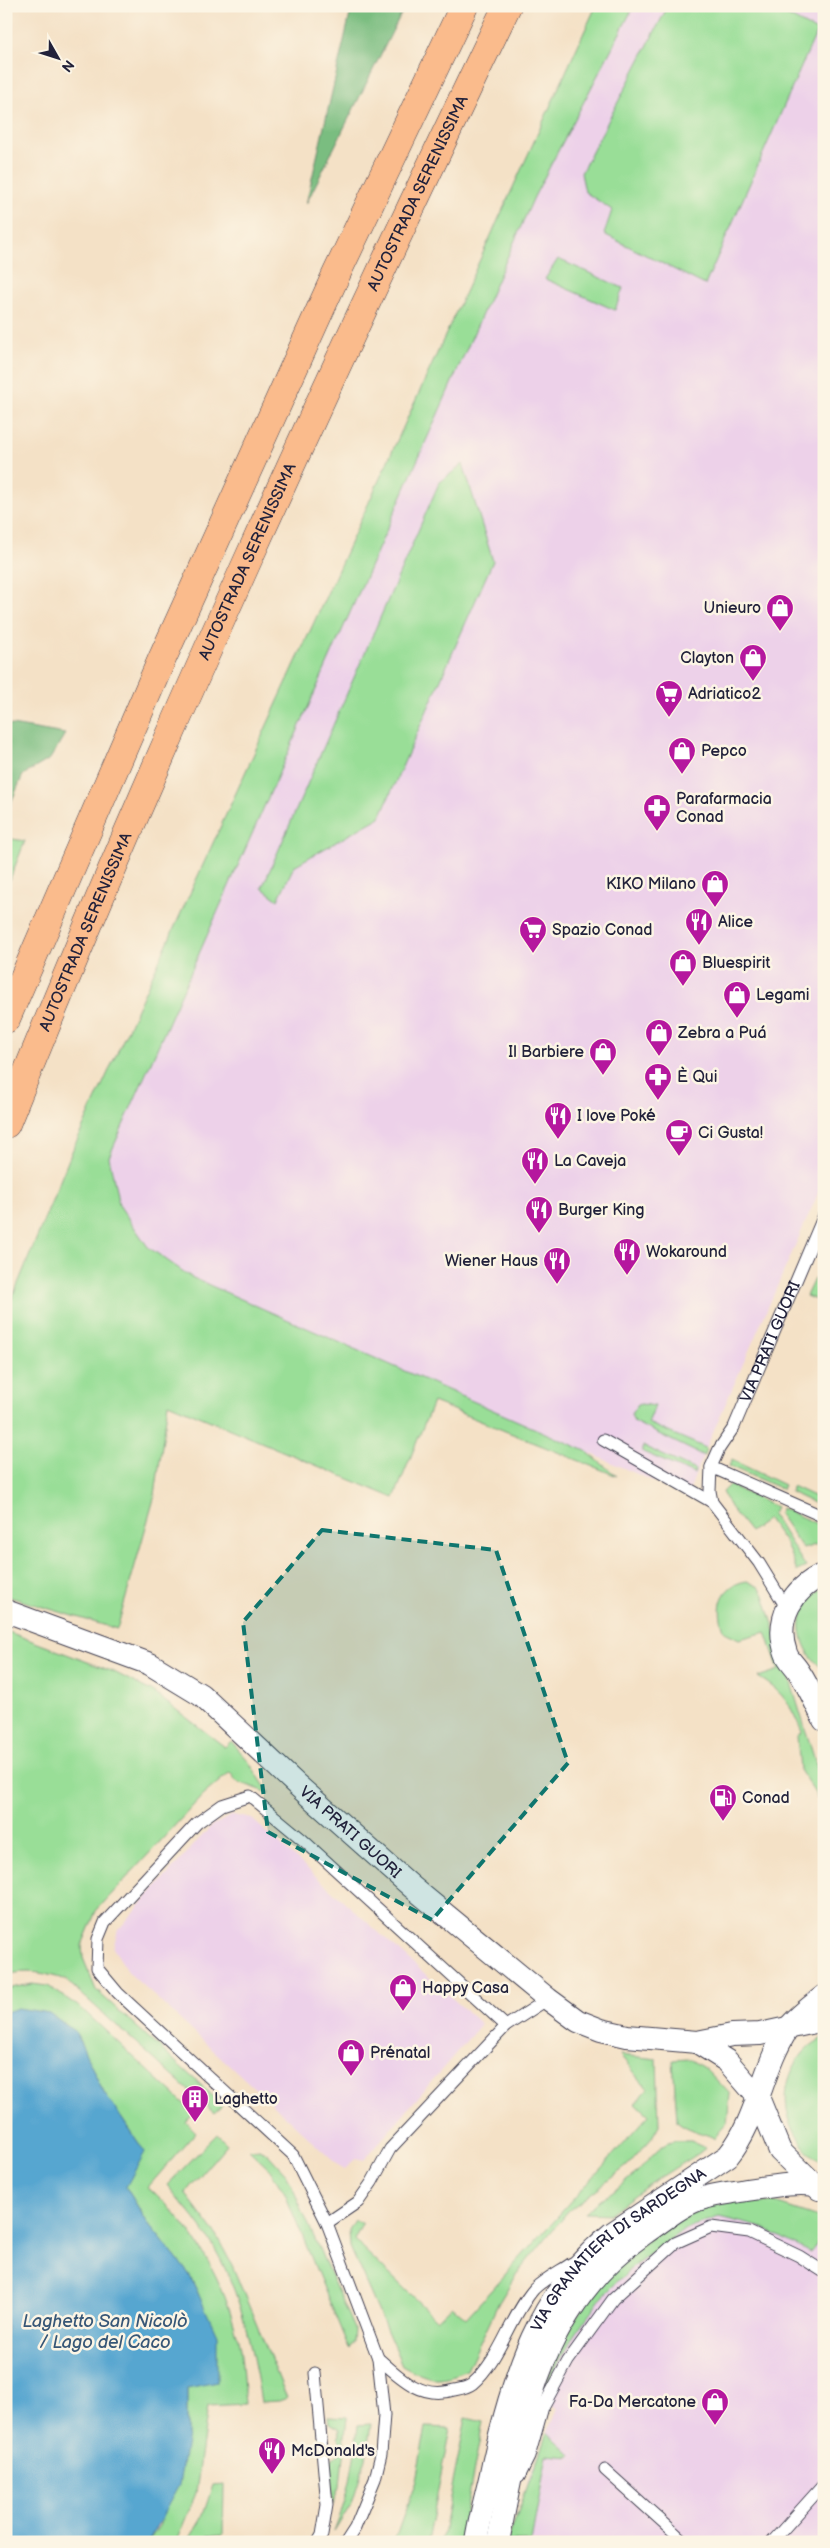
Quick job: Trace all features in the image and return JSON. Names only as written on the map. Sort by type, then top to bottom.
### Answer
[{"type":"highway","points":[[6,1019],[162,659],[331,286],[464,6]]},
{"type":"highway","name":"AUTOSTRADA SERENISSIMA","points":[[6,1124],[202,662],[369,293],[507,6]]},
{"type":"street","points":[[824,1574],[810,1581],[786,1607],[782,1634],[786,1655],[799,1672],[824,1720]]},
{"type":"street","name":"VIA PRATI GUORI","points":[[6,1611],[150,1664],[201,1695],[297,1785],[412,1887],[548,1999],[578,2021],[601,2030],[627,2036],[697,2042]]},
{"type":"street","points":[[799,1672],[824,1684]]},
{"type":"street","name":"VIA GRANATIERI DI SARDEGNA","points":[[476,2542],[514,2379],[529,2342],[559,2289],[594,2248],[634,2217],[728,2156],[742,2139],[772,2060],[788,2029],[824,1996]]},
{"type":"street","points":[[697,2042],[788,2029],[824,2020]]},
{"type":"street","points":[[697,2042],[727,2061],[758,2097],[780,2151],[820,2187]]},
{"type":"street","points":[[498,2542],[522,2423],[552,2342],[584,2290],[607,2265],[635,2240],[671,2215],[702,2198],[780,2185],[820,2187]]},
{"type":"lane","name":"VIA PRATI GUORI","points":[[712,1502],[710,1491],[711,1467],[719,1449],[734,1427],[824,1215]]},
{"type":"lane","points":[[603,1440],[712,1502],[760,1563],[786,1607]]},
{"type":"lane","points":[[711,1467],[824,1517]]},
{"type":"lane","points":[[346,2542],[364,2508],[375,2479],[381,2454],[384,2416],[378,2358],[327,2223],[292,2156],[118,1993],[97,1968],[98,1939],[105,1922],[197,1823],[222,1805],[250,1796],[303,1840],[506,2026]]},
{"type":"lane","points":[[327,2223],[358,2202],[372,2182],[390,2149],[506,2026],[548,1999]]},
{"type":"lane","points":[[506,2503],[529,2457],[543,2407],[568,2361],[613,2298],[675,2243],[711,2226],[749,2232],[799,2256],[824,2272]]},
{"type":"lane","points":[[378,2358],[394,2374],[418,2389],[434,2393],[470,2386],[492,2360],[518,2312],[535,2288],[594,2248]]},
{"type":"lane","points":[[315,2373],[327,2505],[322,2535],[318,2542]]},
{"type":"lane","points":[[605,2470],[685,2542]]},
{"type":"lane","points":[[772,2542],[824,2484]]},
{"type":"highlighted area","points":[[322,1530],[496,1550],[568,1763],[432,1920],[268,1832],[243,1622]]},
{"type":"shaded area","points":[[634,6],[824,6],[824,1180],[706,1448],[687,1496],[191,1277],[148,1247],[119,1205],[109,1157],[534,197]]},
{"type":"shaded area","points":[[233,1815],[252,1819],[481,2024],[364,2160],[356,2158],[344,2170],[129,1973],[113,1948],[118,1930],[210,1827]]},
{"type":"shaded area","points":[[775,2203],[824,2219],[824,2542],[507,2542],[522,2506],[529,2477],[558,2408],[539,2398],[579,2312],[681,2219]]},
{"type":"green space","points":[[352,6],[405,6],[306,204]]},
{"type":"green space","points":[[596,6],[634,6],[534,197],[109,1157],[119,1205],[148,1247],[191,1277],[586,1451],[617,1476],[433,1402],[394,1498],[168,1403],[155,1495],[117,1629],[6,1596],[6,1313],[73,1149]]},
{"type":"green space","points":[[668,6],[769,6],[817,31],[705,285],[604,234],[612,210],[585,192],[581,173]]},
{"type":"green space","points":[[558,259],[623,288],[615,310],[545,279]]},
{"type":"green space","points":[[463,464],[493,561],[380,817],[294,866],[278,900],[262,888],[439,483]]},
{"type":"green space","points":[[6,724],[65,734],[50,759],[23,775],[9,807],[6,809]]},
{"type":"green space","points":[[6,838],[25,841],[6,889]]},
{"type":"green space","points":[[814,1279],[824,1283],[824,1303],[806,1296]]},
{"type":"green space","points":[[637,1405],[655,1406],[648,1423],[706,1448],[704,1456],[634,1422],[631,1414]]},
{"type":"green space","points":[[643,1446],[695,1470],[694,1474],[643,1452]]},
{"type":"green space","points":[[732,1460],[784,1485],[782,1489],[729,1466]]},
{"type":"green space","points":[[729,1485],[776,1507],[772,1514],[806,1567],[797,1571],[786,1544],[768,1519],[750,1532],[730,1507],[722,1492]]},
{"type":"green space","points":[[792,1486],[824,1501],[824,1508],[790,1492]]},
{"type":"green space","points":[[781,1508],[824,1527],[824,1549],[821,1543],[803,1549],[779,1514]]},
{"type":"green space","points":[[747,1581],[759,1587],[764,1595],[824,1790],[824,1816],[816,1795],[800,1770],[797,1736],[802,1732],[794,1714],[781,1694],[758,1677],[779,1670],[766,1632],[739,1639],[725,1632],[722,1623],[720,1607],[722,1599],[731,1587]]},
{"type":"green space","points":[[824,1588],[824,1669],[807,1651],[801,1628],[802,1616],[806,1605],[813,1596]]},
{"type":"green space","points":[[6,1631],[114,1672],[153,1692],[225,1747],[231,1741],[247,1759],[269,1793],[236,1781],[230,1772],[202,1796],[96,1911],[82,1945],[83,1958],[96,1990],[223,2105],[214,2113],[66,1980],[36,1973],[22,1972],[6,1975]]},
{"type":"green space","points":[[32,1984],[48,1986],[81,2008],[194,2113],[186,2122],[196,2132],[148,2187],[164,2202],[193,2237],[216,2276],[225,2297],[238,2339],[245,2404],[208,2406],[196,2493],[176,2542],[148,2542],[159,2526],[187,2435],[187,2388],[198,2293],[189,2274],[147,2222],[126,2187],[113,2182],[138,2142],[104,2093],[77,2037],[6,2035],[6,1989]]},
{"type":"green space","points":[[824,2037],[824,2164],[800,2140],[792,2126],[786,2096],[795,2066],[807,2049]]},
{"type":"green space","points":[[620,2055],[657,2059],[659,2125],[651,2139],[627,2166],[568,2211],[515,2276],[498,2304],[467,2370],[448,2377],[434,2378],[427,2377],[402,2365],[350,2247],[349,2230],[355,2220],[362,2224],[354,2240],[437,2320],[452,2306],[466,2318],[649,2115],[636,2103],[648,2089]]},
{"type":"green space","points":[[689,2059],[707,2070],[730,2094],[727,2123],[714,2138],[690,2129],[677,2121],[673,2060]]},
{"type":"green space","points":[[217,2134],[227,2144],[185,2193],[215,2233],[232,2265],[287,2398],[279,2401],[261,2402],[248,2334],[235,2291],[226,2270],[203,2230],[167,2185]]},
{"type":"green space","points":[[675,2141],[691,2141],[706,2148],[647,2186],[609,2214],[584,2213],[634,2175],[662,2146]]},
{"type":"green space","points":[[259,2149],[267,2153],[287,2175],[354,2329],[353,2342],[349,2349],[285,2194],[270,2170],[249,2150]]},
{"type":"green space","points":[[743,2200],[775,2203],[824,2219],[824,2235],[810,2253],[764,2228],[719,2217],[684,2229],[629,2270],[599,2300],[574,2335],[539,2398],[574,2320],[592,2295],[619,2265],[650,2238],[684,2217],[722,2203]]},
{"type":"green space","points":[[329,2416],[347,2417],[340,2486],[333,2504],[331,2460],[339,2453],[340,2429],[330,2423]]},
{"type":"green space","points":[[466,2418],[483,2422],[460,2542],[441,2542]]},
{"type":"green space","points":[[371,2424],[366,2458],[352,2503],[334,2532],[344,2505],[350,2480],[358,2425]]},
{"type":"green space","points":[[426,2427],[450,2428],[428,2542],[394,2542],[416,2481]]},
{"type":"green space","points":[[547,2433],[571,2455],[570,2457],[547,2455],[531,2542],[507,2542]]},
{"type":"green space","points":[[224,2484],[223,2534],[190,2538],[202,2518],[213,2485]]},
{"type":"water","name":"Laghetto San Nicolò / Lago del Caco","points":[[18,2008],[49,2013],[75,2031],[104,2093],[145,2152],[126,2187],[147,2222],[189,2274],[217,2335],[217,2382],[187,2388],[187,2435],[179,2485],[148,2542],[6,2542],[6,2012]]},
{"type":"place","name":"Unieuro","points":[[780,632]]},
{"type":"place","name":"Clayton","points":[[753,682]]},
{"type":"place","name":"Adriatico2","points":[[669,718]]},
{"type":"place","name":"Pepco","points":[[682,775]]},
{"type":"place","name":"Parafarmacia Conad","points":[[657,832]]},
{"type":"place","name":"KIKO Milano","points":[[715,908]]},
{"type":"place","name":"Alice","points":[[699,946]]},
{"type":"place","name":"Spazio Conad","points":[[533,954]]},
{"type":"place","name":"Bluespirit","points":[[683,987]]},
{"type":"place","name":"Legami","points":[[737,1019]]},
{"type":"place","name":"Zebra a Puá","points":[[659,1057]]},
{"type":"place","name":"Il Barbiere","points":[[603,1076]]},
{"type":"place","name":"È Qui","points":[[658,1101]]},
{"type":"place","name":"I love Poké","points":[[558,1140]]},
{"type":"place","name":"Ci Gusta!","points":[[679,1157]]},
{"type":"place","name":"La Caveja","points":[[535,1185]]},
{"type":"place","name":"Burger King","points":[[539,1234]]},
{"type":"place","name":"Wokaround","points":[[627,1276]]},
{"type":"place","name":"Wiener Haus","points":[[557,1285]]},
{"type":"place","name":"Conad","points":[[723,1822]]},
{"type":"place","name":"Happy Casa","points":[[403,2012]]},
{"type":"place","name":"Prénatal","points":[[351,2077]]},
{"type":"place","name":"Laghetto","points":[[195,2123]]},
{"type":"place","name":"Fa-Da Mercatone","points":[[715,2426]]},
{"type":"place","name":"McDonald's","points":[[272,2475]]}]
